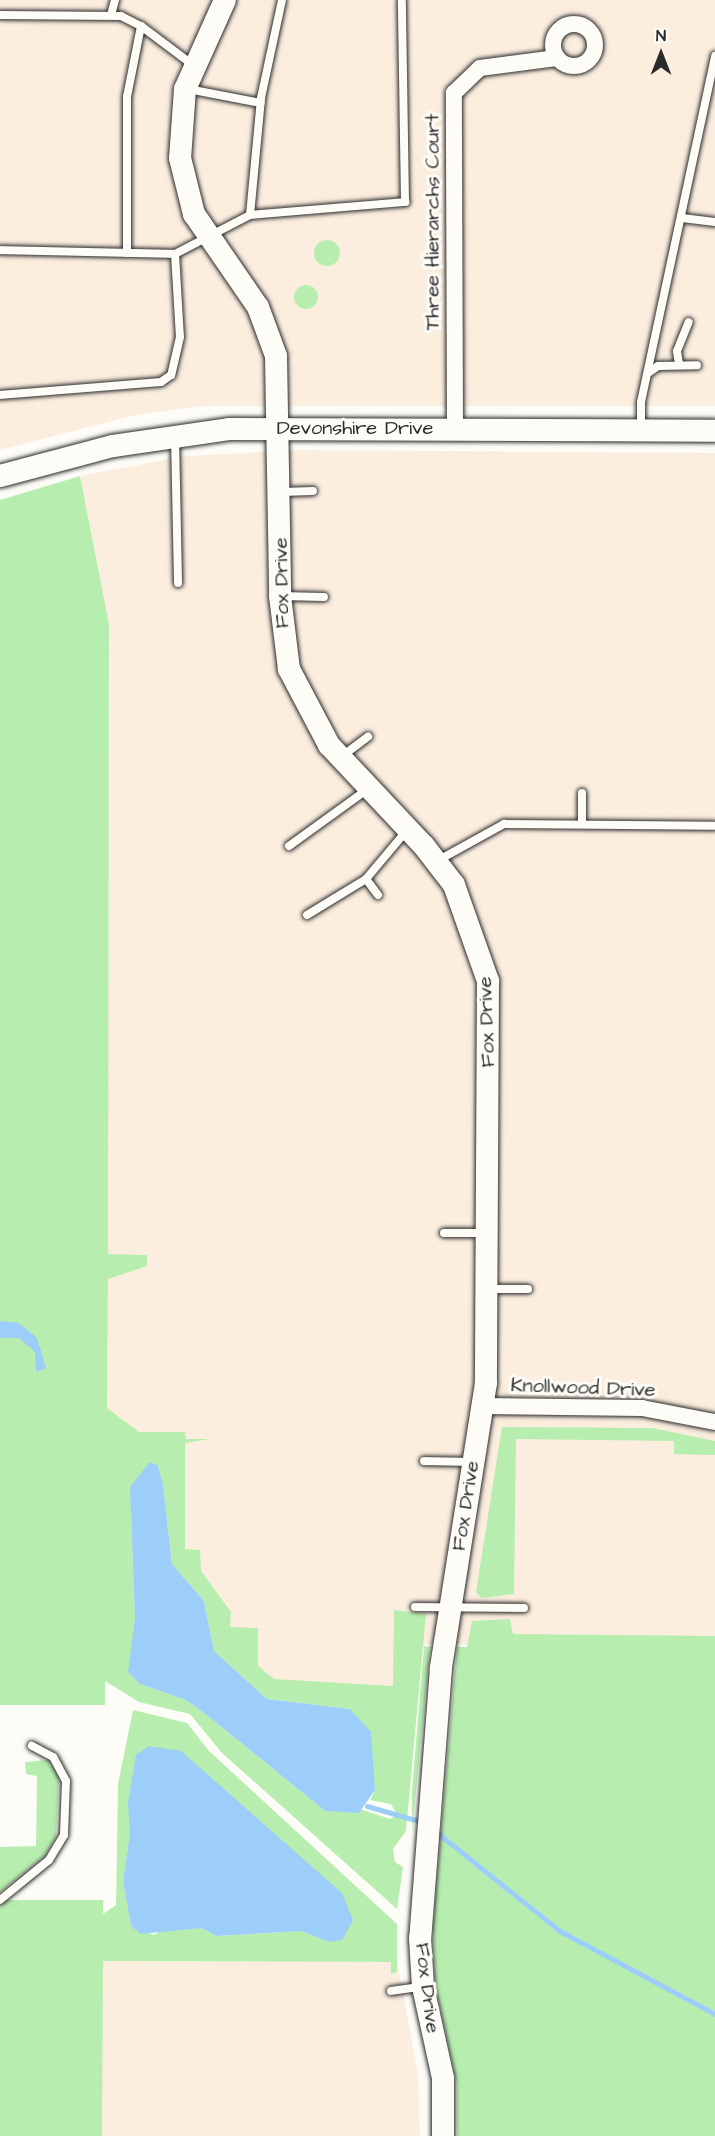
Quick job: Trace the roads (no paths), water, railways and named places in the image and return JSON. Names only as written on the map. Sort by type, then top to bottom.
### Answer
[{"type":"street","name":"Fox Drive","points":[[225,0],[193,65],[185,89],[180,158],[194,214],[269,328],[280,428],[280,596],[283,636],[298,693],[341,758],[437,861],[469,919],[488,981],[489,1234],[484,1406],[449,1609],[426,1837],[423,1987],[443,2078],[443,2136]]},
{"type":"street","name":"Three Hierarchs Court","points":[[455,428],[454,93],[480,68],[556,58]]},
{"type":"street","name":"Devonshire Drive","points":[[0,476],[175,434],[280,428],[715,431]]},
{"type":"street","name":"Knollwood Drive","points":[[484,1406],[642,1408],[715,1422]]},
{"type":"lane","points":[[111,15],[115,0]]},
{"type":"lane","points":[[250,215],[261,102],[282,0]]},
{"type":"lane","points":[[0,250],[175,254],[206,234],[250,215],[405,202],[402,0]]},
{"type":"lane","points":[[0,15],[111,15],[141,26],[193,65]]},
{"type":"lane","points":[[127,253],[127,97],[141,26]]},
{"type":"lane","points":[[641,429],[648,373],[715,57]]},
{"type":"lane","points":[[185,89],[261,102]]},
{"type":"lane","points":[[682,218],[715,222]]},
{"type":"lane","points":[[0,395],[161,382],[171,375],[180,337],[175,254]]},
{"type":"lane","points":[[679,364],[677,351],[689,322]]},
{"type":"lane","points":[[648,373],[679,364],[697,365]]},
{"type":"lane","points":[[175,434],[178,583]]},
{"type":"lane","points":[[280,492],[313,491]]},
{"type":"lane","points":[[280,596],[324,597]]},
{"type":"lane","points":[[341,758],[368,737]]},
{"type":"lane","points":[[289,846],[369,788]]},
{"type":"lane","points":[[582,792],[582,824]]},
{"type":"lane","points":[[437,861],[504,824],[715,826]]},
{"type":"lane","points":[[307,915],[366,879],[408,829]]},
{"type":"lane","points":[[366,879],[378,895]]},
{"type":"lane","points":[[444,1233],[489,1234]]},
{"type":"lane","points":[[488,1289],[528,1289]]},
{"type":"lane","points":[[424,1461],[473,1462]]},
{"type":"lane","points":[[416,1607],[524,1608]]},
{"type":"lane","points":[[0,1900],[49,1860],[64,1835],[66,1781],[53,1757],[32,1746]]},
{"type":"lane","points":[[391,1991],[423,1987]]},
{"type":"water","points":[[0,1321],[19,1323],[37,1338],[46,1368],[36,1372],[35,1352],[19,1338],[0,1338]]},
{"type":"water","points":[[150,1462],[158,1466],[163,1485],[172,1564],[204,1601],[214,1651],[267,1699],[350,1709],[371,1732],[375,1790],[359,1813],[325,1811],[186,1700],[140,1684],[128,1672],[135,1618],[130,1487]]},
{"type":"water","points":[[149,1746],[181,1751],[342,1893],[353,1920],[342,1940],[329,1942],[301,1931],[216,1936],[202,1928],[141,1934],[131,1926],[123,1882],[130,1833],[128,1802],[136,1755]]},
{"type":"waterway","points":[[367,1806],[422,1822]]},
{"type":"waterway","points":[[435,1831],[560,1931],[715,2014]]}]
